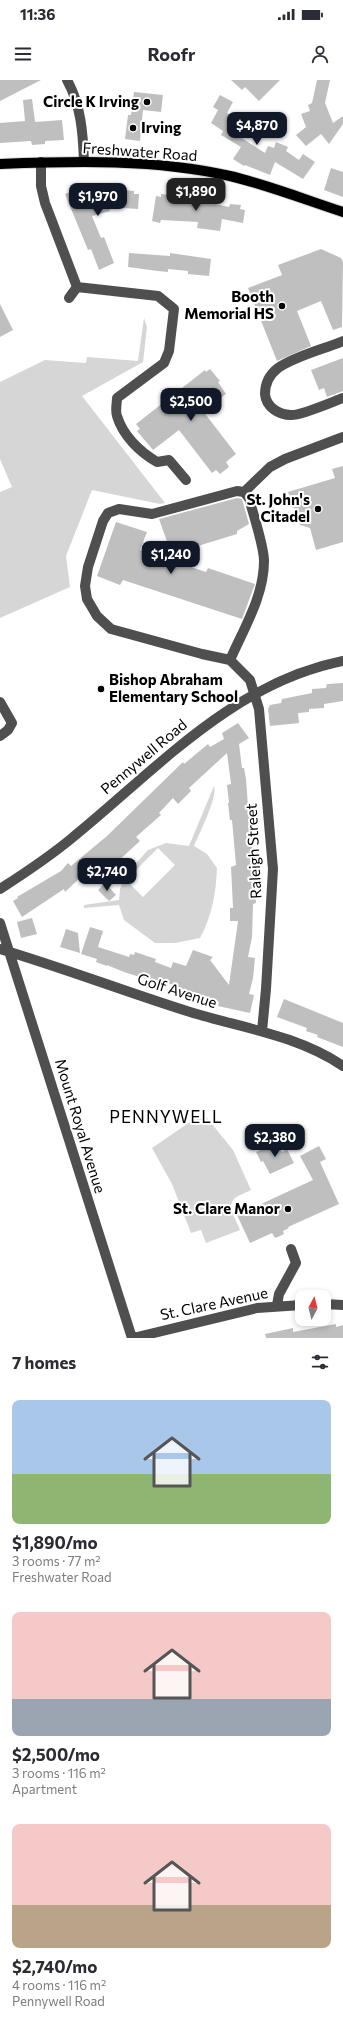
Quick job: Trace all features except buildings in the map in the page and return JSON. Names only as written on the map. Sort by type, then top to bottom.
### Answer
[{"type":"main road","name":"Freshwater Road","points":[[0,164],[84,162],[159,166],[228,176],[249,181],[343,212]]},
{"type":"street","points":[[67,80],[73,90],[81,120],[84,162]]},
{"type":"street","points":[[41,162],[41,186],[45,203],[77,287]]},
{"type":"street","points":[[69,298],[77,287]]},
{"type":"street","points":[[77,287],[158,296],[174,309],[169,351],[164,363],[118,398],[116,415],[124,430],[142,452],[157,462],[169,460],[186,480]]},
{"type":"street","points":[[343,341],[278,368],[270,376],[265,386],[266,399],[271,408],[280,413],[292,416],[343,398]]},
{"type":"street","points":[[244,492],[270,467],[285,459],[343,437]]},
{"type":"street","points":[[237,490],[244,492],[249,498],[264,560],[258,598],[230,660],[202,654],[111,629],[97,616],[87,599],[85,586],[88,567],[103,521],[108,512],[119,509],[152,514],[237,490]]},
{"type":"street","name":"Raleigh Street","points":[[230,660],[250,680],[259,709],[273,869],[262,1031]]},
{"type":"street","name":"Pennywell Road","points":[[0,889],[72,838],[200,730],[226,711],[293,676],[343,661]]},
{"type":"street","points":[[0,702],[12,723],[8,730],[0,736]]},
{"type":"street","name":"Mount Royal Avenue","points":[[0,924],[5,950],[133,1338]]},
{"type":"street","name":"Golf Avenue","points":[[5,950],[190,1012],[262,1031],[317,1051],[343,1066]]},
{"type":"street","points":[[277,1305],[279,1294],[296,1263],[291,1249]]},
{"type":"street","points":[[331,1304],[343,1304]]},
{"type":"street","name":"St. Clare Avenue","points":[[133,1338],[238,1312],[277,1305],[295,1305]]},
{"type":"shaded area","points":[[144,318],[147,327],[143,362],[82,396],[165,503],[160,504],[92,490],[66,556],[70,587],[0,618],[0,492],[12,487],[0,459],[0,382],[45,360],[86,363],[87,357],[138,361]]},
{"type":"shaded area","points":[[214,786],[211,807],[194,846],[207,854],[217,868],[213,904],[208,921],[200,938],[175,943],[155,943],[124,920],[119,905],[84,908],[84,905],[119,900],[120,889],[126,874],[148,850],[166,843],[189,846]],"holes":[[[158,848],[175,865],[143,897],[126,880]]]},
{"type":"shaded area","points":[[203,1113],[233,1150],[251,1190],[234,1199],[231,1206],[240,1230],[206,1243],[201,1230],[191,1233],[172,1184],[152,1148]]},
{"type":"place","name":"Circle K Irving","points":[[147,102]]},
{"type":"place","name":"Irving","points":[[133,128]]},
{"type":"place","name":"Booth Memorial HS","points":[[282,306]]},
{"type":"place","name":"St. John's Citadel","points":[[318,509]]},
{"type":"place","name":"Bishop Abraham Elementary School","points":[[101,689]]},
{"type":"place","name":"St. Clare Manor","points":[[288,1209]]},
{"type":"district","name":"PENNYWELL","points":[[166,1117]]}]
